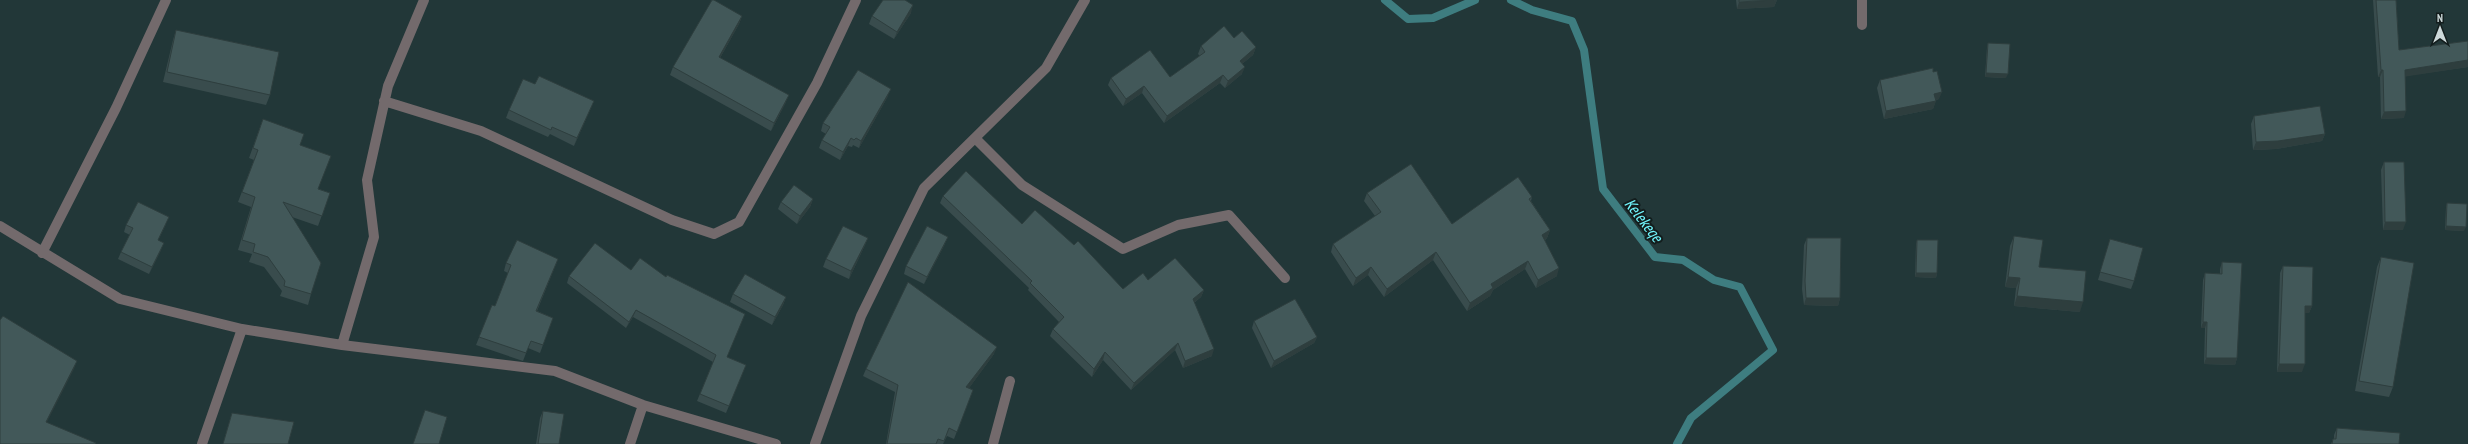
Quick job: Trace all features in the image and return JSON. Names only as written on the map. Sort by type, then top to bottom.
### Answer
[{"type":"street","points":[[42,253],[116,108],[166,0]]},
{"type":"street","points":[[342,345],[374,237],[367,180],[384,101],[388,86],[424,0]]},
{"type":"street","points":[[384,101],[481,131],[672,220],[714,234],[739,222],[817,83],[856,0]]},
{"type":"street","points":[[815,444],[861,316],[924,188],[1046,68],[1085,0]]},
{"type":"street","points":[[1862,0],[1862,25]]},
{"type":"street","points":[[975,138],[1022,185],[1123,249],[1178,225],[1229,215],[1285,278]]},
{"type":"street","points":[[0,226],[42,253],[120,299],[242,329],[342,345],[555,371],[643,405],[776,444]]},
{"type":"street","points":[[202,444],[242,329]]},
{"type":"street","points":[[993,444],[1010,380]]},
{"type":"street","points":[[630,444],[643,405]]},
{"type":"building","points":[[712,0],[742,16],[719,57],[789,95],[774,123],[673,67]]},
{"type":"building","points":[[883,0],[905,0],[913,5],[897,32],[872,16]]},
{"type":"building","points":[[1739,0],[1774,0],[1739,2]]},
{"type":"building","points":[[2376,0],[2396,0],[2399,50],[2468,41],[2468,60],[2405,70],[2406,111],[2384,112],[2383,70],[2381,70]]},
{"type":"building","points":[[1224,26],[1234,38],[1242,31],[1256,47],[1240,61],[1245,67],[1228,81],[1223,75],[1167,116],[1144,86],[1126,99],[1111,78],[1150,50],[1170,77],[1205,52],[1201,46]]},
{"type":"building","points":[[176,30],[279,52],[270,95],[167,72]]},
{"type":"building","points":[[1988,43],[2010,44],[2008,74],[1986,73]]},
{"type":"building","points":[[1933,68],[1933,72],[1937,71],[1942,92],[1934,94],[1936,101],[1886,111],[1880,80]]},
{"type":"building","points":[[858,70],[891,89],[861,141],[856,138],[854,140],[851,138],[843,152],[822,140],[830,127],[823,123]]},
{"type":"building","points":[[539,76],[594,101],[577,138],[552,127],[551,130],[509,110],[523,79],[535,84]]},
{"type":"building","points":[[2320,106],[2325,134],[2278,141],[2256,142],[2254,116]]},
{"type":"building","points":[[263,119],[304,134],[300,145],[331,156],[318,189],[330,193],[322,216],[283,202],[321,263],[311,294],[284,286],[285,281],[268,257],[253,252],[255,244],[242,240],[255,197],[242,192],[258,150],[253,148]]},
{"type":"building","points":[[2384,162],[2404,162],[2406,222],[2385,222]]},
{"type":"building","points":[[1411,164],[1452,224],[1518,177],[1532,197],[1529,199],[1550,230],[1542,235],[1559,268],[1538,280],[1528,261],[1491,284],[1493,288],[1470,303],[1436,252],[1387,289],[1371,267],[1356,278],[1333,244],[1381,212],[1367,193]]},
{"type":"building","points":[[966,171],[1022,224],[1035,210],[1074,245],[1078,241],[1123,289],[1143,273],[1148,280],[1175,258],[1204,290],[1193,299],[1214,349],[1185,361],[1178,343],[1134,383],[1105,352],[1094,369],[1053,329],[1064,317],[1030,283],[1032,281],[943,196]]},
{"type":"building","points":[[794,185],[813,199],[800,216],[781,202]]},
{"type":"building","points":[[138,202],[169,217],[158,240],[164,243],[152,267],[121,252],[133,228],[126,225]]},
{"type":"building","points":[[2447,203],[2467,204],[2466,227],[2446,226]]},
{"type":"building","points":[[843,226],[868,238],[851,271],[826,259]]},
{"type":"building","points":[[927,226],[948,237],[927,277],[906,266]]},
{"type":"building","points":[[2014,236],[2043,240],[2039,267],[2086,271],[2083,302],[2017,296],[2020,278],[2008,277]]},
{"type":"building","points":[[1807,238],[1841,238],[1840,298],[1806,298],[1805,281]]},
{"type":"building","points":[[2110,239],[2143,248],[2134,281],[2100,272]]},
{"type":"building","points":[[517,240],[558,259],[536,311],[553,318],[543,345],[531,341],[526,353],[479,337],[492,305],[495,306],[511,265],[506,263]]},
{"type":"building","points":[[1917,240],[1938,240],[1937,273],[1916,273]]},
{"type":"building","points":[[595,243],[631,270],[640,258],[666,277],[667,275],[745,314],[727,357],[746,365],[729,406],[700,394],[716,355],[636,310],[629,322],[569,276]]},
{"type":"building","points":[[2381,257],[2414,263],[2393,387],[2359,381]]},
{"type":"building","points":[[2222,262],[2242,263],[2237,358],[2206,358],[2207,322],[2203,322],[2205,273],[2222,274]]},
{"type":"building","points":[[2283,266],[2313,267],[2312,306],[2305,306],[2305,364],[2279,364]]},
{"type":"building","points":[[745,274],[786,297],[775,317],[733,294]]},
{"type":"building","points":[[908,282],[997,347],[966,387],[973,390],[957,432],[949,428],[944,441],[938,439],[936,444],[887,444],[898,385],[866,369]]},
{"type":"building","points":[[1295,299],[1317,337],[1274,361],[1254,321]]},
{"type":"building","points":[[3,316],[77,361],[46,422],[96,443],[95,444],[0,444],[0,320]]},
{"type":"building","points":[[425,410],[447,417],[439,444],[413,444]]},
{"type":"building","points":[[543,411],[564,414],[559,444],[538,444]]},
{"type":"building","points":[[232,413],[294,422],[288,444],[223,444]]},
{"type":"building","points":[[2337,428],[2400,433],[2399,444],[2332,444],[2333,439],[2336,439]]},
{"type":"waterway","name":"Kelekeqe","points":[[1385,0],[1408,19],[1433,18],[1475,0]]},
{"type":"waterway","name":"Kelekeqe","points":[[1511,0],[1532,10],[1572,21],[1584,50],[1603,189],[1655,257],[1683,260],[1714,280],[1740,287],[1773,350],[1691,418],[1677,444]]}]
